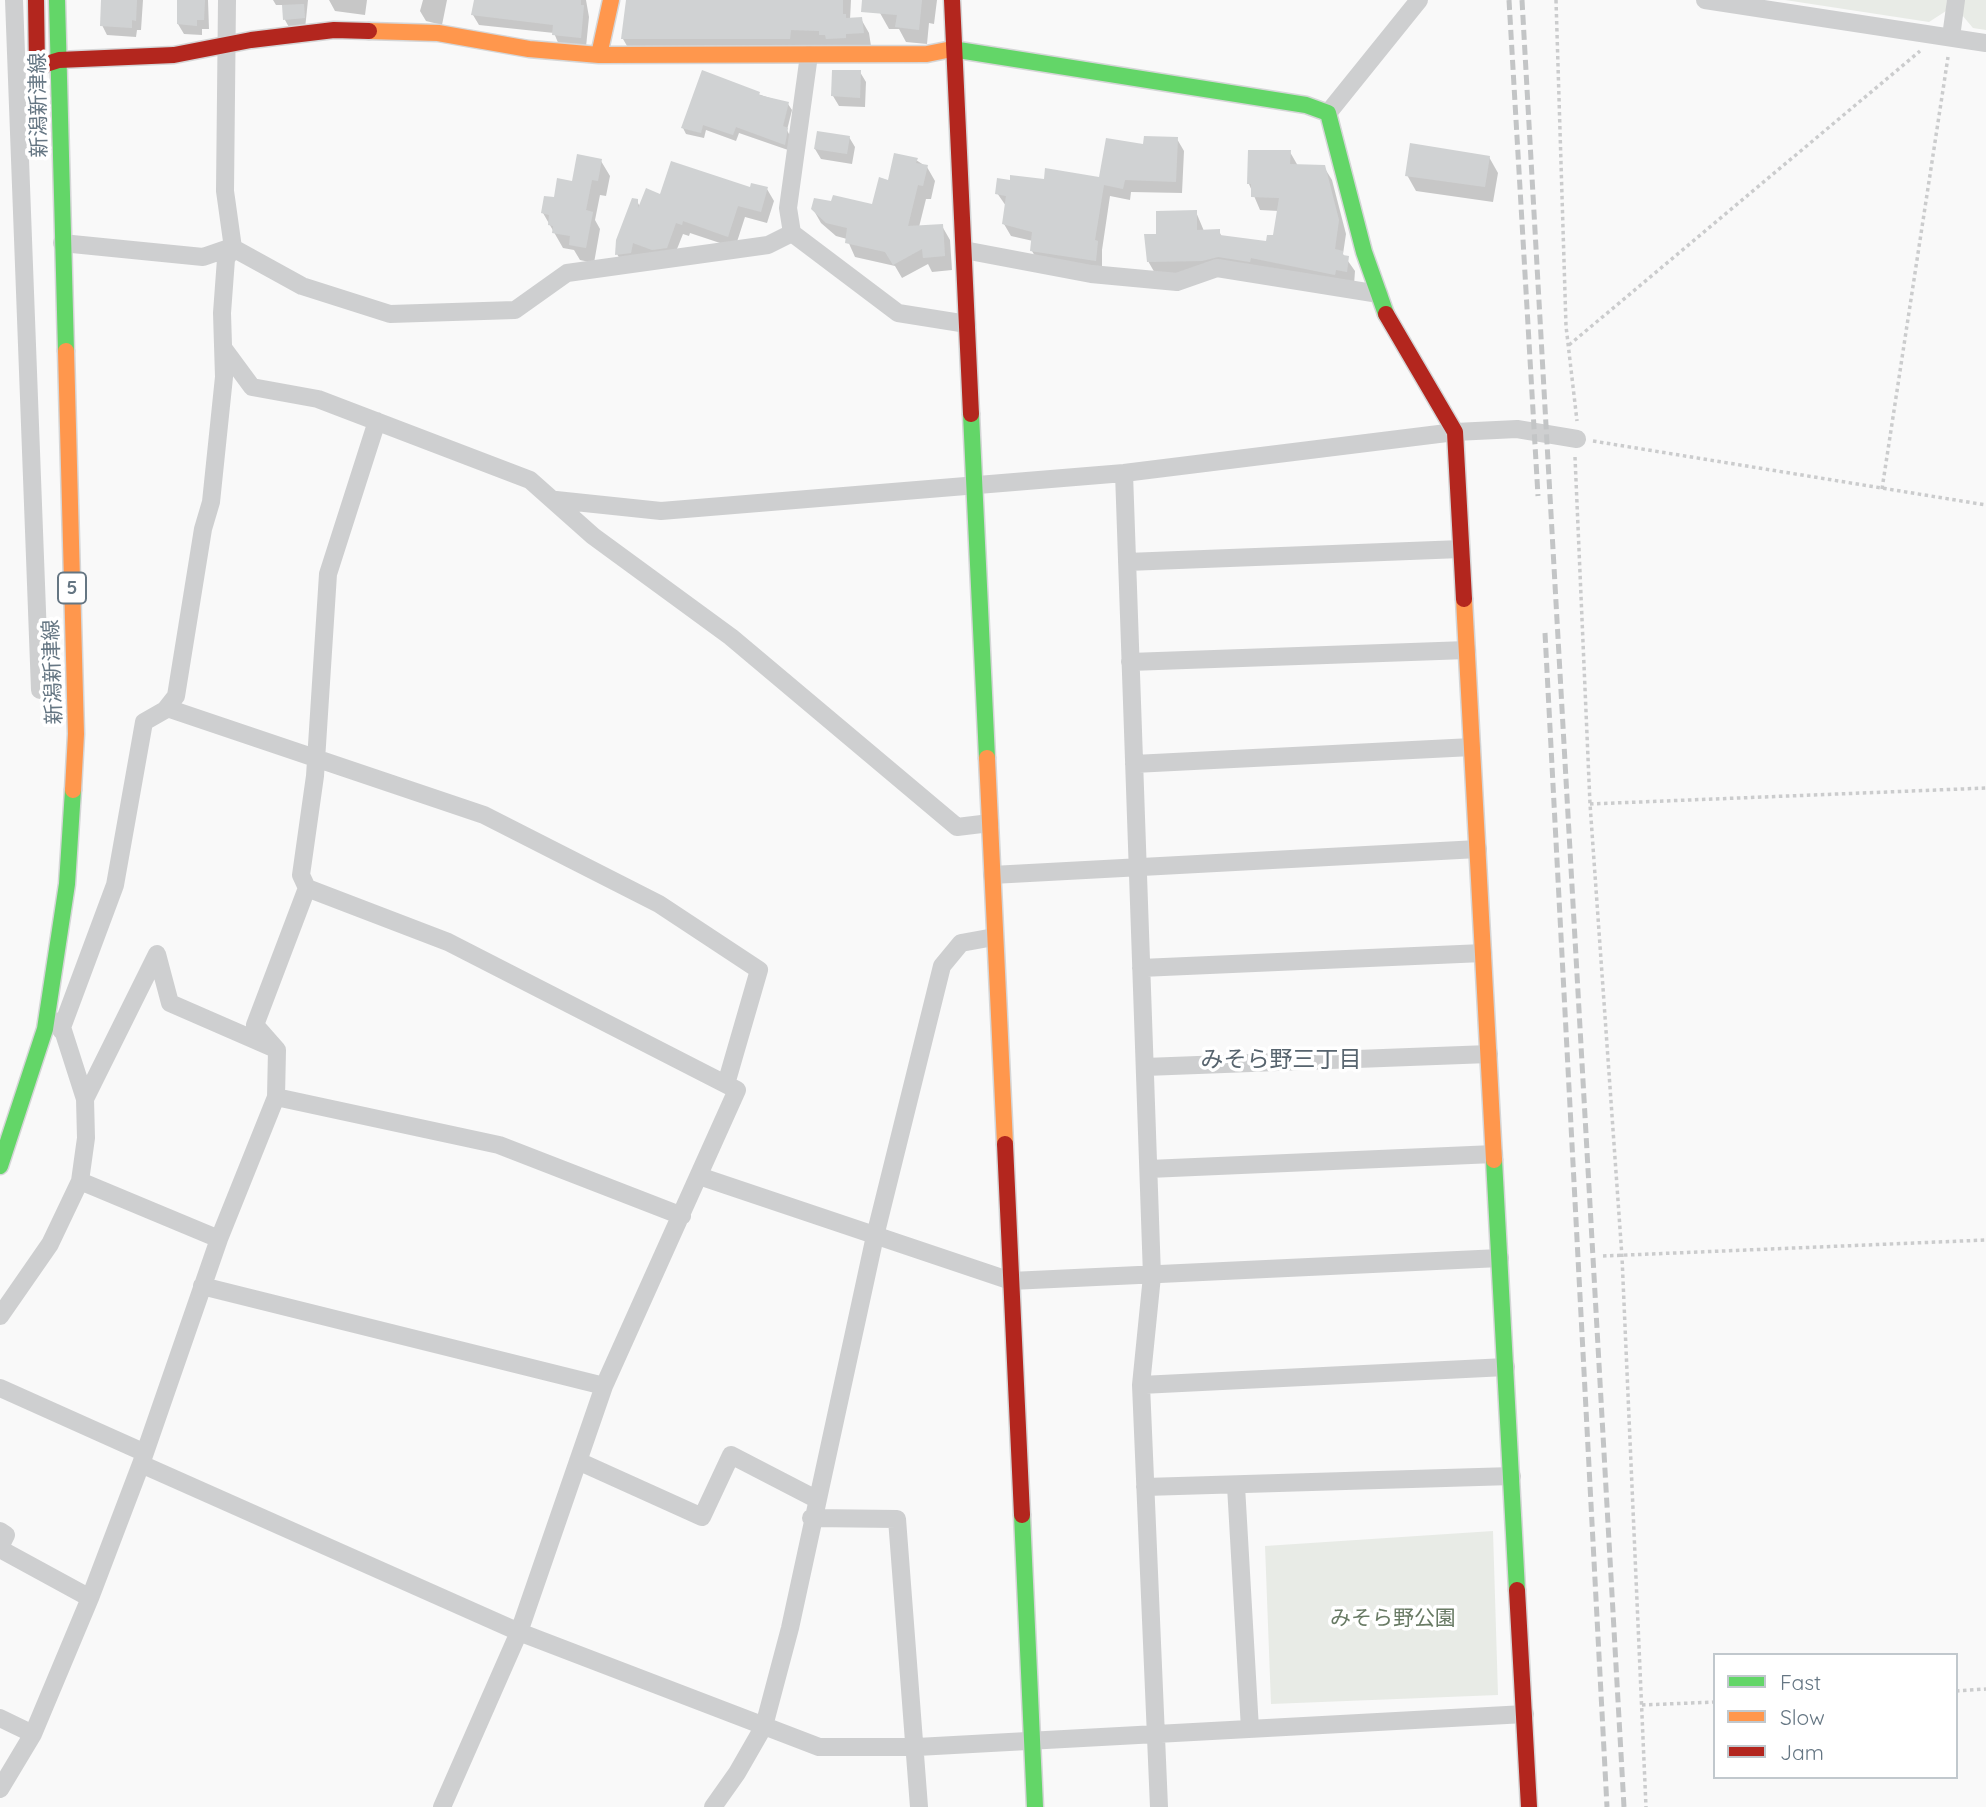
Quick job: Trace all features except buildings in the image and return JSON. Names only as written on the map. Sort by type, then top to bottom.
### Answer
[{"type":"street","points":[[14,0],[40,690]]},
{"type":"street","points":[[36,0],[37,67],[60,60],[174,55],[334,30],[438,33],[529,49],[599,55],[927,54],[954,49],[1306,105],[1328,113]]},
{"type":"street","name":"新潟新津線","points":[[0,1166],[46,1029],[67,884],[76,734],[57,0]]},
{"type":"street","points":[[61,1030],[115,885],[144,722],[167,708],[176,696],[203,529],[211,502],[224,377],[222,313],[226,258],[233,247],[226,191],[227,0]]},
{"type":"street","points":[[599,55],[611,0]]},
{"type":"street","points":[[952,0],[1035,1807]]},
{"type":"street","points":[[1328,113],[1419,0]]},
{"type":"street","points":[[1705,0],[1986,43]]},
{"type":"street","points":[[1951,37],[1956,0]]},
{"type":"street","points":[[809,54],[788,208],[792,233],[898,313],[967,324]]},
{"type":"street","points":[[1328,113],[1364,252],[1387,318],[1455,432],[1530,1807]]},
{"type":"street","points":[[62,243],[203,257],[233,247],[302,286],[390,314],[514,310],[567,273],[768,245],[792,233]]},
{"type":"street","points":[[964,250],[1091,274],[1177,282],[1217,268],[1378,294]]},
{"type":"street","points":[[224,349],[252,387],[318,399],[530,480],[556,500],[593,536],[731,637],[957,827],[990,823]]},
{"type":"street","points":[[377,421],[328,574],[316,756],[300,875],[307,888],[448,942],[737,1090],[604,1385],[519,1632],[442,1807]]},
{"type":"street","points":[[556,500],[661,511],[1124,473],[1455,432],[1517,429],[1577,439]]},
{"type":"street","points":[[1124,473],[1152,1276],[1140,1385],[1159,1807]]},
{"type":"street","points":[[1127,562],[1461,549]]},
{"type":"street","points":[[1130,662],[1467,650]]},
{"type":"street","points":[[167,708],[316,756],[484,815],[659,904],[759,970],[726,1084]]},
{"type":"street","points":[[1134,764],[1472,747]]},
{"type":"street","points":[[992,875],[1138,864],[1478,849]]},
{"type":"street","points":[[0,1790],[33,1734],[90,1598],[219,1239],[276,1097],[277,1050],[255,1025],[307,888]]},
{"type":"street","points":[[713,1807],[737,1773],[764,1726],[790,1628],[811,1518],[875,1236],[942,966],[961,943],[994,937]]},
{"type":"street","points":[[1141,968],[1483,953]]},
{"type":"street","points":[[85,1099],[157,954],[170,1003],[277,1050]]},
{"type":"street","points":[[0,1316],[50,1244],[80,1181],[86,1138],[85,1099],[61,1030],[55,976]]},
{"type":"street","points":[[1145,1068],[1489,1054]]},
{"type":"street","points":[[276,1097],[499,1145],[682,1216]]},
{"type":"street","points":[[1149,1169],[1494,1154]]},
{"type":"street","points":[[699,1176],[1011,1281],[1500,1258]]},
{"type":"street","points":[[80,1181],[219,1239]]},
{"type":"street","points":[[202,1286],[604,1385]]},
{"type":"street","points":[[1140,1385],[1506,1367]]},
{"type":"street","points":[[0,1388],[142,1458],[519,1632],[818,1747],[917,1747],[1525,1714]]},
{"type":"street","points":[[578,1461],[702,1517],[731,1455],[816,1499]]},
{"type":"street","points":[[1145,1487],[1511,1476]]},
{"type":"street","points":[[1236,1486],[1250,1729]]},
{"type":"street","points":[[811,1518],[897,1520],[917,1747],[919,1807]]},
{"type":"street","points":[[0,1531],[6,1535],[0,1548],[90,1598]]},
{"type":"street","points":[[0,1718],[33,1734]]},
{"type":"path","points":[[1556,0],[1561,209],[1577,439],[1575,461],[1590,804],[1622,1257],[1646,1807]]},
{"type":"path","points":[[1569,345],[1920,51],[1932,35]]},
{"type":"path","points":[[1882,489],[1951,37]]},
{"type":"path","points":[[1577,439],[1986,505]]},
{"type":"path","points":[[1590,804],[1986,788]]},
{"type":"path","points":[[1603,1256],[1986,1240]]},
{"type":"path","points":[[1958,1690],[1986,1689]]},
{"type":"path","points":[[1642,1705],[1713,1702]]},
{"type":"green space","points":[[1785,0],[1947,0],[1946,11],[1929,22]]},
{"type":"green space","points":[[1964,0],[1986,0],[1986,30],[1973,28],[1962,15]]},
{"type":"green space","name":"みそら野公園","points":[[1493,1531],[1498,1695],[1271,1704],[1265,1546]]},
{"type":"railway","points":[[1509,0],[1538,496]]},
{"type":"railway","points":[[1522,0],[1624,1807]]},
{"type":"railway","points":[[1545,633],[1607,1807]]},
{"type":"traffic: fast","points":[[57,0],[66,351]]},
{"type":"traffic: fast","points":[[952,49],[1306,105],[1328,113],[1364,252],[1386,314]]},
{"type":"traffic: fast","points":[[971,414],[987,758]]},
{"type":"traffic: fast","points":[[0,1166],[45,1029],[67,884],[73,790]]},
{"type":"traffic: fast","points":[[1494,1160],[1517,1590]]},
{"type":"traffic: fast","points":[[1022,1515],[1035,1807]]},
{"type":"traffic: slow","points":[[599,55],[611,0]]},
{"type":"traffic: slow","points":[[369,31],[438,33],[529,49],[599,55],[927,54],[952,49]]},
{"type":"traffic: slow","points":[[66,351],[76,734],[73,790]]},
{"type":"traffic: slow","points":[[1464,599],[1494,1160]]},
{"type":"traffic: slow","points":[[987,758],[1005,1144]]},
{"type":"traffic: jam","points":[[36,0],[37,67],[59,60],[174,55],[251,40],[334,30],[369,31]]},
{"type":"traffic: jam","points":[[952,0],[971,414]]},
{"type":"traffic: jam","points":[[1386,314],[1455,432],[1464,599]]},
{"type":"traffic: jam","points":[[1005,1144],[1022,1515]]},
{"type":"traffic: jam","points":[[1517,1590],[1529,1807]]},
{"type":"district","name":"みそら野三丁目","points":[[1281,1060]]}]
